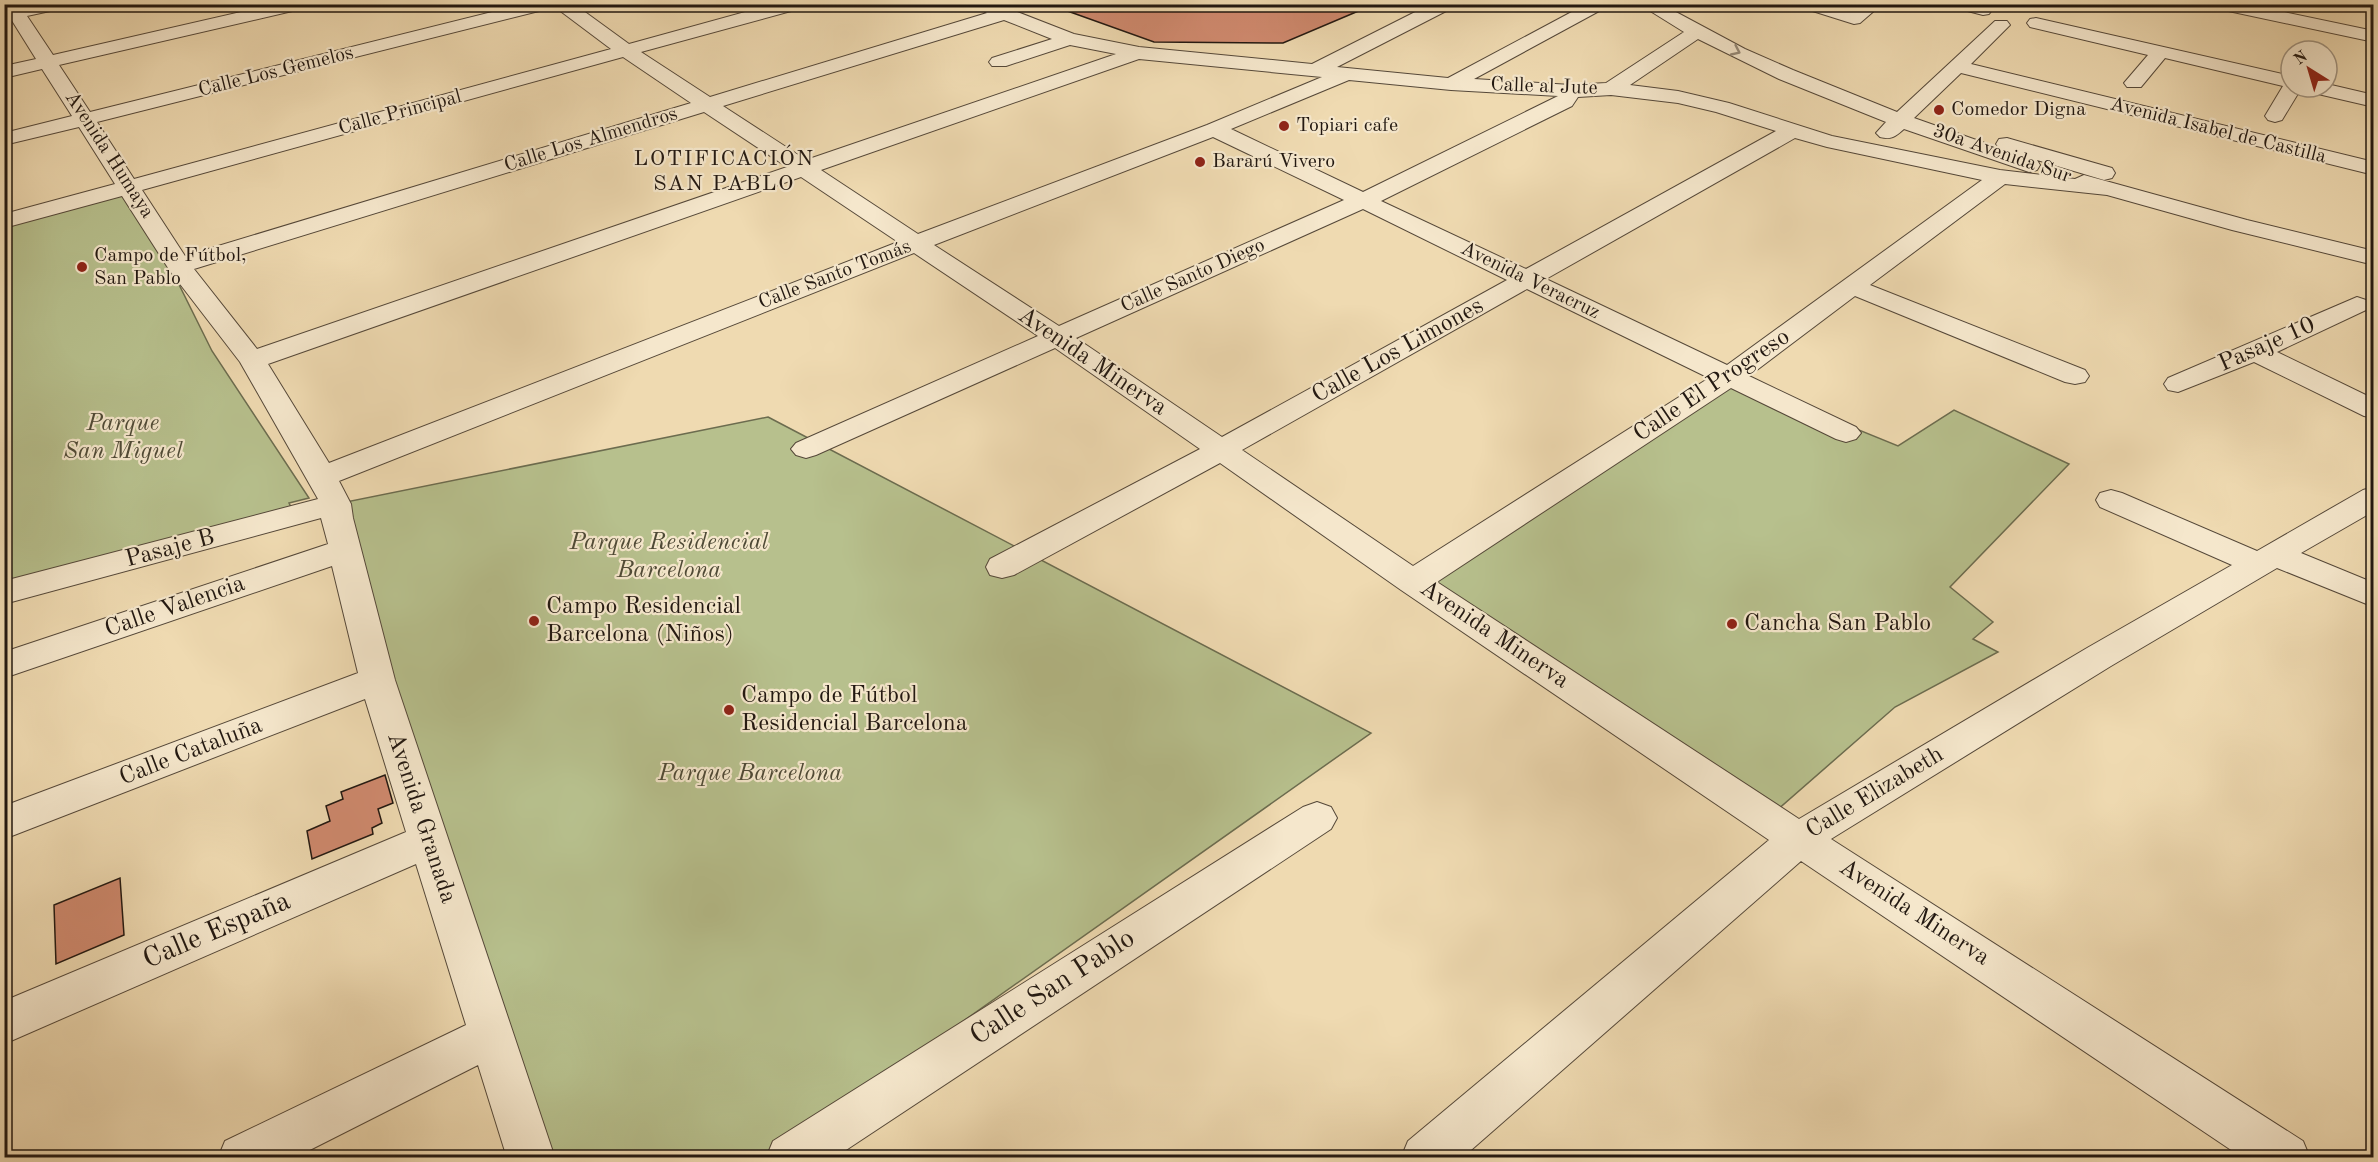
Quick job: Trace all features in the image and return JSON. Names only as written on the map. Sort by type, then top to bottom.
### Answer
[{"type":"street","points":[[10,14],[58,4]]},
{"type":"street","points":[[4,72],[301,4]]},
{"type":"street","name":"Calle Los Gemelos","points":[[4,139],[548,4]]},
{"type":"street","name":"Avenida Minerva","points":[[562,4],[628,52],[803,170],[1057,337],[1413,582],[1733,796],[2286,1158]]},
{"type":"street","name":"Calle Principal","points":[[4,221],[628,52],[796,4]]},
{"type":"street","name":"Calle al Jute","points":[[980,4],[1069,39],[1139,53],[1451,84],[1571,91],[1611,89],[1678,97],[1711,104],[1792,131],[1869,150],[2000,177],[2105,189]]},
{"type":"street","points":[[1314,71],[1446,4]]},
{"type":"street","points":[[1451,84],[1604,4]]},
{"type":"street","name":"30a Avenida Sur","points":[[1647,4],[1696,32],[1812,86],[2240,211],[2373,242]]},
{"type":"street","name":"30a Avenida Sur","points":[[1680,4],[1905,115],[2105,189],[2373,258]]},
{"type":"street","points":[[1809,4],[1854,19],[1874,4]]},
{"type":"street","points":[[1962,4],[1983,10],[1980,12],[1985,19],[2004,17],[2022,27],[2031,18],[2160,52],[2279,79]]},
{"type":"street","points":[[2218,4],[2373,37]]},
{"type":"street","name":"Avenida Humaya","points":[[10,14],[48,62],[130,186],[179,266],[252,360],[329,490]]},
{"type":"street","name":"Calle Los Almendros","points":[[179,266],[1003,14]]},
{"type":"street","points":[[1869,150],[1959,67],[2004,17]]},
{"type":"street","points":[[1611,89],[1696,32]]},
{"type":"street","points":[[999,62],[1069,39]]},
{"type":"street","points":[[2134,83],[2160,52]]},
{"type":"street","points":[[252,360],[1139,53]]},
{"type":"street","name":"Avenida Isabel de Castilla","points":[[1959,67],[2373,169]]},
{"type":"street","name":"Calle Santo Tomás","points":[[329,490],[917,243],[1214,129],[1347,74]]},
{"type":"street","name":"Calle Santo Diego","points":[[806,449],[1362,201],[1565,102],[1571,91]]},
{"type":"street","points":[[2339,93],[2373,101]]},
{"type":"street","points":[[2276,116],[2285,99]]},
{"type":"street","name":"Avenida Veracruz","points":[[1214,129],[1846,434]]},
{"type":"street","name":"Calle Los Limones","points":[[1002,567],[1221,450],[1792,131]]},
{"type":"street","name":"Calle El Progreso","points":[[1413,582],[1729,377],[1854,287],[2000,177]]},
{"type":"street","points":[[1854,287],[2075,376]]},
{"type":"street","name":"Pasaje 10","points":[[2178,384],[2357,305]]},
{"type":"street","points":[[2254,352],[2373,410]]},
{"type":"street","name":"Avenida Granada","points":[[329,490],[377,680],[531,1158]]},
{"type":"street","name":"Pasaje B","points":[[4,593],[329,490]]},
{"type":"street","name":"Calle Elizabeth","points":[[1425,1158],[1800,838],[2373,497]]},
{"type":"street","points":[[2111,500],[2267,560],[2373,596]]},
{"type":"street","name":"Calle Valencia","points":[[4,664],[345,550]]},
{"type":"street","name":"Calle Cataluña","points":[[4,823],[377,680]]},
{"type":"street","name":"Calle San Pablo","points":[[790,1158],[1317,818]]},
{"type":"street","name":"Calle España","points":[[4,1023],[429,840]]},
{"type":"street","points":[[242,1158],[491,1035]]},
{"type":"green space","name":"Parque San Miguel","points":[[130,186],[212,351],[309,498],[289,503],[295,515],[5,592],[5,221]]},
{"type":"green space","points":[[1729,377],[1898,446],[1954,410],[2069,464],[1950,587],[1993,622],[1973,639],[1998,652],[1895,707],[1768,818],[1413,582]]},
{"type":"green space","name":"Parque Barcelona","points":[[768,417],[1371,733],[771,1157],[531,1157],[336,504]]},
{"type":"building","points":[[1060,4],[1375,4],[1283,43],[1154,42],[1059,8]]},
{"type":"building","points":[[385,775],[393,803],[378,809],[382,823],[372,828],[373,834],[312,859],[307,831],[330,821],[326,806],[343,799],[341,792]]},
{"type":"building","points":[[120,878],[124,935],[56,964],[54,905]]},
{"type":"place","name":"Comedor Digna","points":[[1939,110]]},
{"type":"place","name":"Topiari cafe","points":[[1284,126]]},
{"type":"place","name":"Bararú Vivero","points":[[1200,162]]},
{"type":"place","name":"Campo de Fútbol, San Pablo","points":[[82,267]]},
{"type":"place","name":"Campo Residencial Barcelona (Niños)","points":[[534,621]]},
{"type":"place","name":"Cancha San Pablo","points":[[1732,624]]},
{"type":"place","name":"Campo de Fútbol Residencial Barcelona","points":[[729,710]]},
{"type":"district","name":"LOTIFICACIÓN SAN PABLO","points":[[724,172]]},
{"type":"park label","name":"Parque Residencial Barcelona","points":[[669,557]]}]
